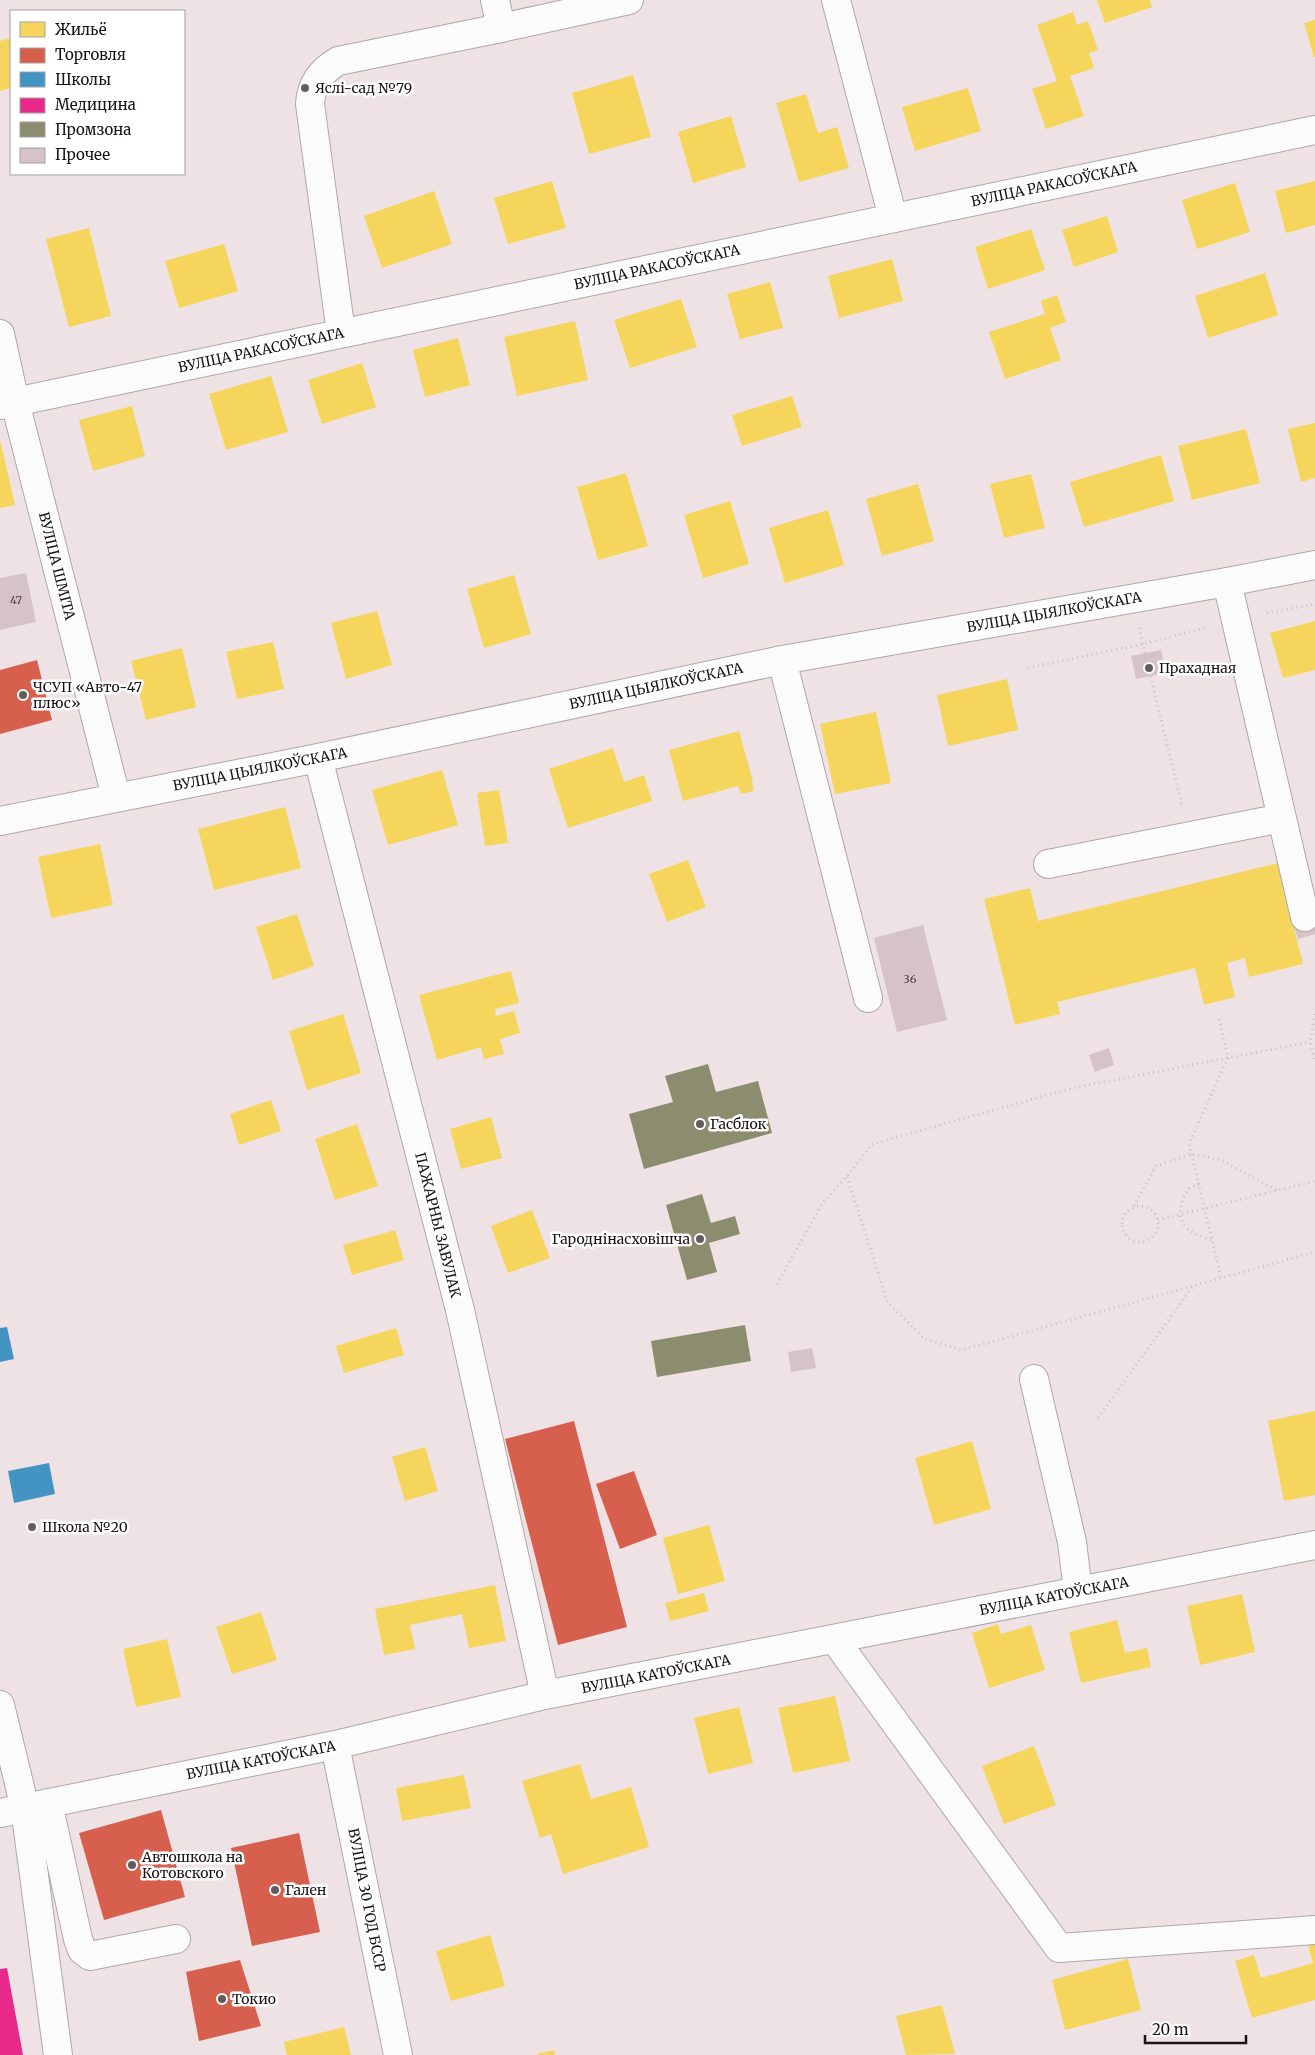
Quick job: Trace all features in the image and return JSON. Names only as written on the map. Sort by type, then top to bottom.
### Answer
[{"type":"street","points":[[495,0],[501,28]]},
{"type":"street","points":[[341,333],[310,104],[311,91],[326,68],[338,61],[629,0]]},
{"type":"street","points":[[836,0],[893,218]]},
{"type":"street","name":"ВУЛІЦА РАКАСОЎСКАГА","points":[[8,403],[1315,130]]},
{"type":"street","name":"ВУЛІЦА ШМІТА","points":[[0,334],[8,403],[116,797]]},
{"type":"street","name":"ВУЛІЦА ЦЫЯЛКОЎСКАГА","points":[[0,821],[318,758],[782,660],[1315,565]]},
{"type":"street","points":[[1227,582],[1282,818],[1305,871],[1305,917]]},
{"type":"street","points":[[782,660],[868,998]]},
{"type":"street","name":"ПАЖАРНЫ ЗАВУЛАК","points":[[318,758],[460,1310],[545,1695]]},
{"type":"street","points":[[1048,864],[1282,818]]},
{"type":"street","points":[[1034,1379],[1072,1542],[1078,1591]]},
{"type":"street","name":"ВУЛІЦА КАТОЎСКАГА","points":[[25,1808],[335,1745],[545,1695],[1315,1545]]},
{"type":"street","points":[[835,1640],[1059,1948],[1315,1930]]},
{"type":"street","points":[[0,1705],[25,1808],[58,2055]]},
{"type":"street","name":"ВУЛІЦА 30 ГОД БССР","points":[[335,1745],[398,2055]]},
{"type":"street","points":[[25,1808],[82,1950],[90,1956],[176,1939]]},
{"type":"path","points":[[1132,598],[1189,836]]},
{"type":"path","points":[[1028,668],[1143,644],[1236,620],[1315,604]]},
{"type":"path","points":[[1315,1014],[1310,1042],[1315,1060]]},
{"type":"path","points":[[1219,1020],[1228,1058],[1189,1144],[1222,1278]]},
{"type":"path","points":[[777,1284],[822,1204],[872,1144],[1072,1088],[1310,1042]]},
{"type":"path","points":[[1134,1206],[1141,1205],[1152,1210],[1158,1220],[1158,1227],[1152,1238],[1142,1242],[1130,1239],[1126,1235],[1122,1224],[1125,1213],[1134,1206],[1156,1166],[1191,1154],[1221,1160],[1278,1190]]},
{"type":"path","points":[[847,1176],[888,1303],[925,1339],[962,1350],[1315,1252]]},
{"type":"path","points":[[1158,1220],[1205,1210],[1315,1181]]},
{"type":"path","points":[[1198,1184],[1189,1188],[1182,1201],[1180,1216],[1184,1226],[1212,1241]]},
{"type":"path","points":[[1098,1418],[1193,1285]]},
{"type":"building: Жильё","points":[[1097,0],[1150,0],[1152,7],[1105,23]]},
{"type":"building: Жильё","points":[[1073,12],[1077,25],[1088,21],[1098,50],[1089,53],[1094,68],[1070,76],[1084,116],[1046,129],[1032,89],[1057,81],[1037,25]]},
{"type":"building: Жильё","points":[[1315,20],[1315,57],[1314,57],[1304,23]]},
{"type":"building: Жильё","points":[[10,38],[10,88],[0,91],[0,41]]},
{"type":"building: Жильё","points":[[633,75],[651,137],[589,154],[572,93]]},
{"type":"building: Жильё","points":[[968,88],[981,131],[915,151],[902,107]]},
{"type":"building: Жильё","points":[[806,94],[818,133],[837,127],[849,168],[799,182],[776,103]]},
{"type":"building: Жильё","points":[[731,116],[746,167],[693,183],[678,132]]},
{"type":"building: Жильё","points":[[552,181],[566,228],[508,244],[494,198]]},
{"type":"building: Жильё","points":[[1315,181],[1315,225],[1286,233],[1275,191]]},
{"type":"building: Жильё","points":[[1235,183],[1250,232],[1197,249],[1182,200]]},
{"type":"building: Жильё","points":[[434,191],[452,244],[382,268],[364,216]]},
{"type":"building: Жильё","points":[[1107,216],[1118,252],[1074,267],[1062,230]]},
{"type":"building: Жильё","points":[[89,228],[111,316],[69,327],[46,239]]},
{"type":"building: Жильё","points":[[1031,229],[1045,270],[988,289],[975,247]]},
{"type":"building: Жильё","points":[[224,244],[238,291],[179,308],[165,261]]},
{"type":"building: Жильё","points":[[892,259],[903,301],[839,318],[828,276]]},
{"type":"building: Жильё","points":[[1265,273],[1278,315],[1208,338],[1195,296]]},
{"type":"building: Жильё","points":[[770,282],[783,328],[740,339],[727,294]]},
{"type":"building: Жильё","points":[[1057,295],[1066,322],[1050,328],[1061,360],[1005,379],[989,332],[1045,314],[1041,301]]},
{"type":"building: Жильё","points":[[681,299],[697,347],[630,368],[614,320]]},
{"type":"building: Жильё","points":[[575,321],[588,380],[517,396],[504,337]]},
{"type":"building: Жильё","points":[[458,338],[470,385],[425,397],[413,350]]},
{"type":"building: Жильё","points":[[362,363],[376,407],[322,424],[308,380]]},
{"type":"building: Жильё","points":[[271,376],[288,432],[226,450],[209,394]]},
{"type":"building: Жильё","points":[[792,396],[802,427],[742,446],[732,415]]},
{"type":"building: Жильё","points":[[132,406],[145,456],[93,471],[79,420]]},
{"type":"building: Жильё","points":[[1315,423],[1315,478],[1301,482],[1288,429]]},
{"type":"building: Жильё","points":[[1246,429],[1260,483],[1192,500],[1178,446]]},
{"type":"building: Жильё","points":[[0,439],[15,505],[0,508]]},
{"type":"building: Жильё","points":[[1161,455],[1174,501],[1084,527],[1070,482]]},
{"type":"building: Жильё","points":[[626,473],[648,546],[598,560],[577,487]]},
{"type":"building: Жильё","points":[[1031,474],[1045,528],[1004,538],[990,484]]},
{"type":"building: Жильё","points":[[918,484],[934,541],[882,556],[866,499]]},
{"type":"building: Жильё","points":[[730,501],[749,564],[703,578],[684,515]]},
{"type":"building: Жильё","points":[[828,510],[844,565],[785,583],[769,528]]},
{"type":"building: Жильё","points":[[514,575],[531,634],[484,648],[467,589]]},
{"type":"building: Жильё","points":[[377,611],[392,665],[346,679],[331,623]]},
{"type":"building: Жильё","points":[[1315,621],[1315,670],[1283,678],[1270,633]]},
{"type":"building: Жильё","points":[[273,642],[284,689],[237,699],[226,652]]},
{"type":"building: Жильё","points":[[182,648],[196,707],[146,720],[131,661]]},
{"type":"building: Жильё","points":[[1007,679],[1018,730],[948,746],[937,695]]},
{"type":"building: Жильё","points":[[876,712],[891,783],[835,794],[820,724]]},
{"type":"building: Жильё","points":[[739,731],[754,791],[741,794],[738,786],[683,801],[669,750]]},
{"type":"building: Жильё","points":[[613,748],[624,782],[644,775],[652,801],[568,828],[549,769]]},
{"type":"building: Жильё","points":[[442,770],[458,825],[388,845],[372,790]]},
{"type":"building: Жильё","points":[[499,790],[508,843],[485,846],[477,793]]},
{"type":"building: Жильё","points":[[285,807],[301,868],[214,890],[198,829]]},
{"type":"building: Жильё","points":[[100,844],[113,905],[51,918],[38,857]]},
{"type":"building: Жильё","points":[[688,860],[706,907],[667,922],[649,874]]},
{"type":"building: Жильё","points":[[1278,863],[1303,964],[1249,977],[1245,958],[1227,963],[1235,997],[1204,1005],[1195,968],[1057,1002],[1060,1014],[1015,1025],[984,899],[1030,888],[1038,921]]},
{"type":"building: Жильё","points":[[297,914],[314,966],[273,980],[256,927]]},
{"type":"building: Жильё","points":[[511,971],[519,1003],[495,1009],[496,1016],[514,1011],[520,1033],[500,1039],[504,1054],[484,1059],[481,1047],[437,1060],[419,995]]},
{"type":"building: Жильё","points":[[343,1014],[361,1073],[307,1090],[289,1031]]},
{"type":"building: Жильё","points":[[271,1100],[281,1131],[239,1145],[230,1114]]},
{"type":"building: Жильё","points":[[491,1117],[502,1158],[461,1169],[450,1129]]},
{"type":"building: Жильё","points":[[357,1124],[378,1186],[335,1200],[315,1139]]},
{"type":"building: Жильё","points":[[532,1210],[550,1258],[508,1273],[491,1226]]},
{"type":"building: Жильё","points":[[395,1230],[404,1260],[352,1275],[343,1245]]},
{"type":"building: Жильё","points":[[396,1328],[404,1355],[344,1373],[336,1346]]},
{"type":"building: Жильё","points":[[1315,1411],[1315,1495],[1284,1501],[1268,1421]]},
{"type":"building: Жильё","points":[[972,1441],[991,1509],[934,1525],[915,1458]]},
{"type":"building: Жильё","points":[[425,1447],[438,1491],[405,1501],[392,1457]]},
{"type":"building: Жильё","points":[[709,1525],[725,1581],[678,1594],[663,1538]]},
{"type":"building: Жильё","points":[[495,1585],[506,1641],[469,1648],[462,1614],[410,1625],[415,1649],[384,1655],[375,1609]]},
{"type":"building: Жильё","points":[[704,1593],[709,1611],[670,1621],[665,1603]]},
{"type":"building: Жильё","points":[[1242,1594],[1255,1652],[1200,1665],[1187,1606]]},
{"type":"building: Жильё","points":[[261,1612],[277,1660],[232,1674],[216,1627]]},
{"type":"building: Жильё","points":[[1117,1620],[1125,1653],[1147,1648],[1151,1667],[1081,1683],[1069,1632]]},
{"type":"building: Жильё","points":[[998,1624],[1001,1634],[1031,1625],[1045,1670],[989,1688],[972,1633]]},
{"type":"building: Жильё","points":[[167,1639],[181,1697],[136,1707],[123,1649]]},
{"type":"building: Жильё","points":[[835,1696],[850,1761],[793,1773],[778,1708]]},
{"type":"building: Жильё","points":[[739,1707],[753,1763],[708,1774],[694,1718]]},
{"type":"building: Жильё","points":[[1034,1746],[1056,1805],[1004,1824],[982,1766]]},
{"type":"building: Жильё","points":[[580,1764],[591,1799],[631,1787],[649,1847],[563,1874],[551,1834],[540,1838],[522,1781]]},
{"type":"building: Жильё","points":[[464,1775],[471,1808],[402,1821],[396,1788]]},
{"type":"building: Жильё","points":[[490,1935],[505,1986],[451,2001],[436,1951]]},
{"type":"building: Жильё","points":[[1315,1939],[1315,2000],[1252,2018],[1235,1961],[1254,1955],[1261,1978],[1313,1963],[1307,1942]]},
{"type":"building: Жильё","points":[[1128,1959],[1141,2010],[1065,2030],[1052,1980]]},
{"type":"building: Жильё","points":[[942,2005],[955,2054],[906,2055],[896,2016]]},
{"type":"building: Жильё","points":[[344,2027],[351,2055],[287,2055],[284,2042]]},
{"type":"building: Жильё","points":[[554,2050],[555,2055],[537,2055],[537,2054]]},
{"type":"building: Торговля","name":"ЧСУП «Авто-47 плюс»","points":[[37,660],[52,720],[0,734],[0,670]]},
{"type":"building: Торговля","points":[[574,1421],[627,1627],[558,1645],[505,1439]]},
{"type":"building: Торговля","points":[[634,1471],[657,1535],[620,1549],[596,1484]]},
{"type":"building: Торговля","name":"Автошкола на Котовского","points":[[161,1810],[185,1897],[104,1920],[79,1833]]},
{"type":"building: Торговля","name":"Гален","points":[[299,1833],[320,1932],[252,1946],[231,1848]]},
{"type":"building: Торговля","name":"Токио","points":[[240,1960],[261,2026],[199,2041],[186,1972]]},
{"type":"building: Школы","points":[[7,1327],[14,1359],[0,1362],[0,1328]]},
{"type":"building: Школы","points":[[49,1463],[55,1494],[14,1503],[8,1471]]},
{"type":"building: Медицина","points":[[7,1968],[23,2055],[0,2055],[0,1969]]},
{"type":"building: Промзона","name":"Гасблок","points":[[708,1064],[716,1092],[758,1081],[772,1133],[644,1169],[629,1114],[673,1102],[665,1076]]},
{"type":"building: Промзона","name":"Гароднінасховішча","points":[[702,1194],[711,1223],[735,1216],[740,1234],[709,1243],[717,1272],[687,1280],[666,1205]]},
{"type":"building: Промзона","points":[[745,1325],[751,1361],[657,1377],[651,1341]]},
{"type":"building: Прочее","points":[[26,573],[36,622],[0,630],[0,578]]},
{"type":"building: Прочее","name":"Прахадная","points":[[1161,650],[1166,673],[1136,679],[1131,656]]},
{"type":"building: Прочее","points":[[1315,914],[1315,934],[1298,939],[1292,920]]},
{"type":"building: Прочее","points":[[923,925],[947,1020],[897,1032],[874,938]]},
{"type":"building: Прочее","points":[[1109,1048],[1114,1065],[1095,1072],[1089,1055]]},
{"type":"building: Прочее","points":[[812,1348],[816,1368],[791,1372],[788,1352]]},
{"type":"place","name":"Яслі-сад №79","points":[[305,88]]},
{"type":"place","name":"Прахадная","points":[[1149,668]]},
{"type":"place","name":"ЧСУП «Авто-47 плюс»","points":[[23,695]]},
{"type":"place","name":"Гасблок","points":[[700,1124]]},
{"type":"place","name":"Гароднінасховішча","points":[[700,1239]]},
{"type":"place","name":"Школа №20","points":[[32,1527]]},
{"type":"place","name":"Автошкола на Котовского","points":[[132,1865]]},
{"type":"place","name":"Гален","points":[[275,1890]]},
{"type":"place","name":"Токио","points":[[222,1999]]}]
